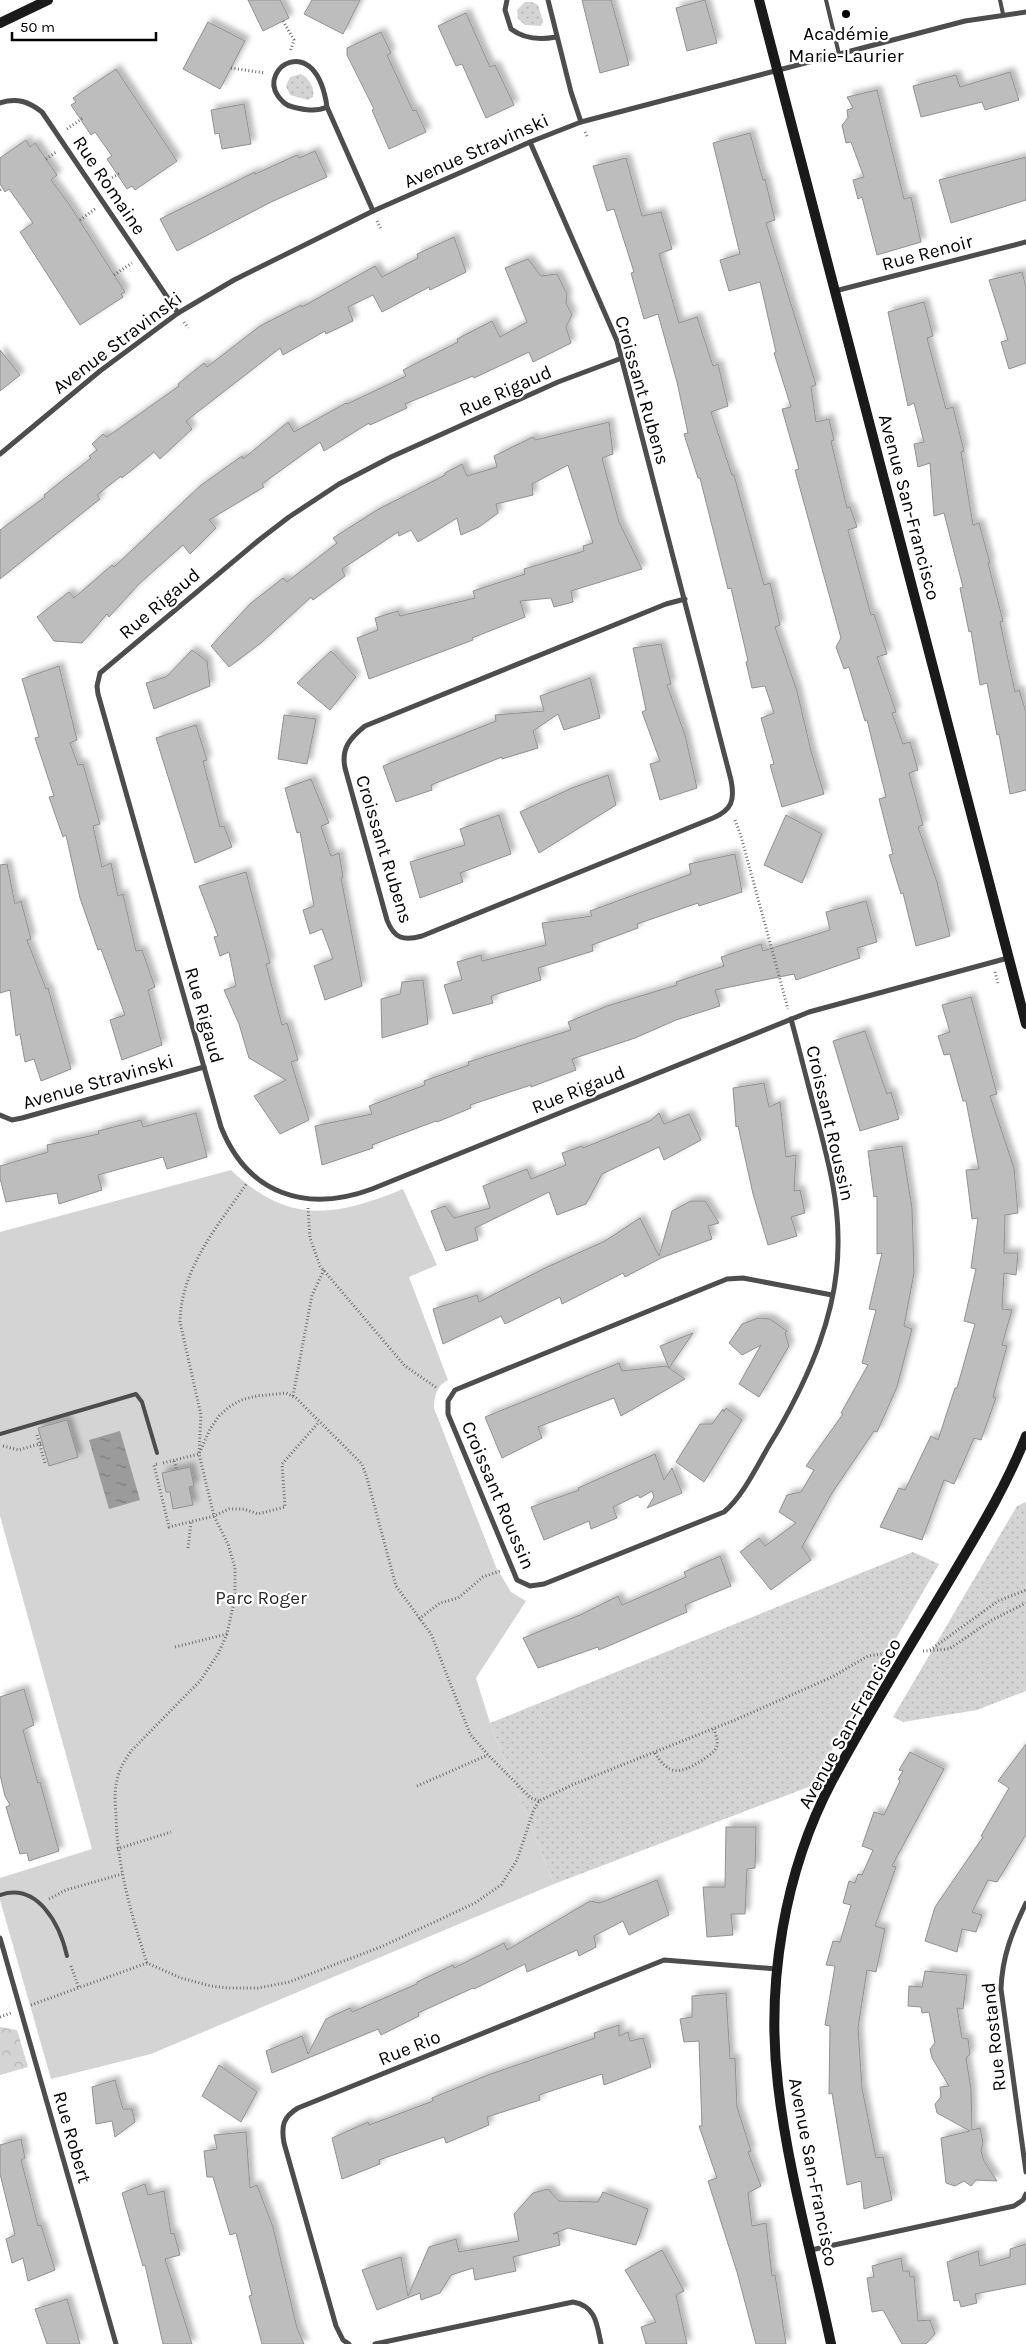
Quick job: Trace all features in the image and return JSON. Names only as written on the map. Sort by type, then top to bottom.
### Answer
[{"type":"street","points":[[0,23],[48,0]]},
{"type":"street","points":[[508,0],[505,10],[510,29],[523,36],[534,38],[556,37]]},
{"type":"street","points":[[548,0],[556,37],[581,122]]},
{"type":"street","name":"Avenue San-Francisco","points":[[759,0],[1026,1024]]},
{"type":"street","name":"Avenue Stravinski","points":[[0,454],[100,371],[178,313],[234,280],[373,211],[530,142],[581,122],[839,54],[965,21],[1026,12]]},
{"type":"street","points":[[327,107],[313,111],[289,107],[276,94],[273,84],[275,74],[282,67],[290,63],[302,62],[315,71],[325,95],[327,107],[373,211]]},
{"type":"street","name":"Rue Romaine","points":[[0,103],[17,100],[34,106],[42,112],[178,313]]},
{"type":"street","name":"Croissant Rubens","points":[[530,142],[611,326],[622,358],[685,599],[734,797],[731,806],[713,818],[422,936],[402,939],[393,933],[387,920],[345,768],[344,752],[352,738],[365,726],[666,604],[685,599]]},
{"type":"street","name":"Rue Renoir","points":[[835,291],[1026,242]]},
{"type":"street","name":"Rue Rigaud","points":[[622,358],[558,382],[391,457],[339,484],[289,517],[259,540],[100,673],[97,686],[98,694],[226,1140],[242,1164],[264,1183],[290,1195],[331,1200],[372,1189],[791,1019],[820,1009],[1009,958]]},
{"type":"street","name":"Croissant Roussin","points":[[791,1019],[835,1193],[838,1246],[832,1295],[822,1336],[807,1375],[787,1414],[730,1507],[712,1517],[536,1587],[517,1580],[448,1414],[448,1401],[455,1390],[727,1279],[743,1278],[832,1295]]},
{"type":"street","name":"Avenue Stravinski","points":[[0,1115],[12,1120],[22,1118],[204,1067]]},
{"type":"street","name":"Avenue San-Francisco","points":[[831,2344],[792,2169],[777,2083],[775,2017],[777,1969],[794,1883],[805,1845],[822,1801],[992,1508],[1026,1436]]},
{"type":"street","name":"Rue Rostand","points":[[1026,1903],[1007,1946],[1002,1966],[1001,1989],[1026,2172]]},
{"type":"street","name":"Rue Robert","points":[[0,1938],[116,2344]]},
{"type":"street","name":"Rue Rio","points":[[349,2344],[344,2340],[336,2326],[284,2143],[282,2125],[290,2113],[298,2108],[664,1960],[777,1969]]},
{"type":"street","points":[[811,2250],[1014,2206],[1023,2200],[1026,2194]]},
{"type":"street","points":[[375,2344],[573,2302],[582,2304],[594,2314],[601,2344]]},
{"type":"lane","points":[[826,0],[839,54]]},
{"type":"lane","points":[[1000,0],[1004,14]]},
{"type":"lane","points":[[0,1434],[136,1394],[142,1402],[157,1453]]},
{"type":"lane","points":[[0,1895],[21,1892],[34,1898],[62,1934],[67,1956]]},
{"type":"path","points":[[283,21],[294,40],[289,54],[290,63]]},
{"type":"path","points":[[231,68],[275,74]]},
{"type":"path","points":[[58,134],[83,118]]},
{"type":"path","points":[[95,189],[120,173]]},
{"type":"path","points":[[80,220],[104,203]]},
{"type":"path","points":[[114,275],[140,257]]},
{"type":"path","points":[[735,820],[742,836],[787,1007]]},
{"type":"path","points":[[147,1963],[130,1910],[122,1874],[118,1849],[115,1792],[122,1764],[132,1750],[200,1681],[218,1654],[227,1634],[235,1597],[235,1568],[228,1544],[214,1516],[199,1454],[201,1415],[180,1322],[180,1309],[187,1282],[195,1263],[208,1239],[247,1184]]},
{"type":"path","points":[[308,1212],[310,1238],[315,1254],[324,1270],[405,1366],[437,1388]]},
{"type":"path","points":[[293,1396],[312,1295],[324,1270]]},
{"type":"path","points":[[199,1454],[210,1429],[229,1407],[257,1396],[274,1393],[293,1396],[362,1464],[392,1578],[431,1634],[470,1734],[531,1798],[539,1801]]},
{"type":"path","points":[[199,1454],[154,1465],[169,1527],[214,1516],[228,1509],[244,1509],[258,1514],[285,1507],[282,1464],[319,1422]]},
{"type":"path","points":[[36,1431],[41,1443],[45,1463]]},
{"type":"path","points":[[0,1445],[19,1450],[41,1443]]},
{"type":"path","points":[[174,1461],[177,1470]]},
{"type":"path","points":[[188,1548],[191,1522]]},
{"type":"path","points":[[419,1619],[440,1603],[458,1598],[472,1584],[483,1577],[510,1567]]},
{"type":"path","points":[[1026,1590],[998,1601],[930,1651],[942,1651],[959,1644],[992,1620],[1026,1603]]},
{"type":"path","points":[[175,1647],[227,1634]]},
{"type":"path","points":[[31,2005],[147,1963],[181,1978],[211,1986],[227,1988],[272,1987],[305,1977],[383,1946],[475,1903],[501,1885],[517,1860],[534,1809],[539,1801],[572,1785],[714,1729],[832,1677],[868,1656],[888,1653]]},
{"type":"path","points":[[655,1753],[662,1764],[668,1769],[683,1770],[712,1753],[716,1748],[718,1743],[714,1729]]},
{"type":"path","points":[[417,1786],[488,1755]]},
{"type":"path","points":[[118,1849],[172,1832]]},
{"type":"path","points":[[58,1896],[66,1890],[122,1874]]},
{"type":"path","points":[[67,1956],[79,1988]]},
{"type":"green space","points":[[525,2],[532,2],[538,5],[543,21],[541,26],[525,25],[518,19],[517,10]]},
{"type":"green space","points":[[301,74],[309,81],[313,90],[313,97],[308,100],[290,95],[286,86],[290,77]]},
{"type":"green space","name":"Parc Roger","points":[[231,1170],[252,1188],[272,1200],[293,1208],[313,1211],[355,1206],[403,1189],[437,1265],[409,1277],[448,1380],[437,1391],[434,1408],[496,1567],[511,1592],[526,1601],[476,1678],[490,1723],[554,1884],[151,2054],[51,2079],[0,1900],[0,1878],[92,1849],[0,1516],[0,1232]]},
{"type":"green space","points":[[1026,1502],[1026,1691],[977,1710],[903,1722],[893,1717],[1017,1506]]},
{"type":"green space","points":[[913,1552],[939,1564],[811,1786],[554,1884],[490,1723]]},
{"type":"green space","points":[[0,2027],[17,2030],[28,2067],[0,2075]]},
{"type":"water","points":[[120,1431],[140,1500],[109,1509],[89,1440]]},
{"type":"building","points":[[248,0],[280,0],[289,18],[263,31]]},
{"type":"building","points":[[312,0],[360,0],[343,34],[304,14]]},
{"type":"building","points":[[582,0],[611,0],[629,65],[600,73]]},
{"type":"building","points":[[705,0],[717,43],[687,51],[676,8]]},
{"type":"building","points":[[466,13],[490,67],[495,65],[514,105],[486,118],[462,64],[456,66],[438,26]]},
{"type":"building","points":[[208,22],[245,41],[220,89],[183,69]]},
{"type":"building","points":[[381,32],[391,53],[387,55],[413,111],[416,110],[426,132],[389,149],[372,110],[374,109],[347,55],[347,48]]},
{"type":"building","points":[[116,69],[177,161],[135,190],[132,186],[127,189],[107,159],[112,156],[95,132],[91,135],[71,105],[76,102],[73,98]]},
{"type":"building","points":[[1010,72],[1019,100],[985,110],[982,102],[921,117],[913,86],[956,75],[960,87]]},
{"type":"building","points":[[877,90],[904,199],[911,197],[921,242],[877,255],[862,197],[858,199],[853,180],[864,177],[851,142],[846,143],[842,125],[848,118],[847,110],[853,108],[847,97]]},
{"type":"building","points":[[244,104],[251,144],[222,149],[219,133],[215,134],[211,110]]},
{"type":"building","points":[[750,133],[763,180],[765,179],[775,220],[766,223],[816,385],[811,387],[816,422],[829,419],[834,440],[831,441],[847,508],[850,507],[857,527],[848,530],[871,615],[874,614],[887,654],[877,657],[896,712],[892,713],[903,744],[910,742],[918,770],[909,773],[923,825],[918,827],[937,882],[950,936],[916,946],[903,893],[901,894],[889,855],[893,854],[879,799],[886,797],[867,720],[865,721],[849,667],[844,669],[836,647],[841,638],[795,470],[799,469],[782,409],[791,407],[774,353],[776,352],[760,282],[729,291],[720,260],[740,254],[713,143]]},
{"type":"building","points":[[26,140],[30,147],[35,143],[57,175],[51,180],[69,204],[125,292],[121,294],[123,297],[80,325],[20,232],[33,223],[9,189],[5,192],[0,184],[0,158]]},
{"type":"building","points":[[315,151],[327,177],[271,202],[177,251],[160,219],[255,172],[255,174],[297,155],[299,158]]},
{"type":"building","points":[[1026,157],[1026,200],[951,223],[939,180]]},
{"type":"building","points":[[626,158],[642,216],[661,212],[672,249],[659,254],[679,323],[697,317],[713,366],[718,364],[728,406],[711,412],[732,475],[734,475],[764,585],[770,583],[780,625],[775,627],[797,691],[811,751],[824,794],[782,807],[770,765],[774,764],[761,718],[774,713],[765,686],[752,688],[746,662],[748,661],[731,588],[728,589],[700,478],[698,478],[684,434],[688,433],[677,382],[658,314],[644,319],[631,273],[634,272],[614,209],[607,211],[593,166]]},
{"type":"building","points":[[454,237],[466,272],[430,290],[429,287],[382,312],[373,295],[348,307],[353,321],[326,334],[325,331],[283,355],[280,348],[186,421],[192,429],[160,459],[154,452],[122,478],[121,476],[97,495],[100,499],[0,579],[0,530],[45,497],[44,495],[91,458],[89,456],[97,450],[92,444],[103,434],[107,437],[179,386],[178,384],[204,363],[207,367],[260,326],[301,305],[302,307],[375,266],[382,277],[418,258],[417,254]]},
{"type":"building","points":[[528,259],[541,276],[557,274],[567,294],[566,303],[572,315],[566,327],[571,343],[533,362],[529,352],[474,378],[473,376],[405,404],[407,408],[370,425],[369,423],[324,451],[320,442],[262,484],[264,487],[209,520],[216,528],[190,554],[183,545],[139,584],[109,617],[107,614],[82,643],[54,641],[37,617],[69,592],[74,598],[112,565],[114,567],[200,486],[242,456],[243,459],[288,422],[294,432],[346,403],[406,376],[403,370],[458,342],[457,339],[492,321],[500,337],[527,322],[505,268]]},
{"type":"building","points":[[1022,272],[1026,287],[1026,363],[1009,369],[1001,342],[1008,340],[989,280]]},
{"type":"building","points":[[924,302],[933,336],[927,338],[946,409],[953,407],[964,451],[961,452],[973,525],[979,523],[1003,621],[1000,622],[1015,692],[1019,690],[1026,712],[1026,790],[1010,794],[987,683],[980,685],[971,631],[969,632],[960,588],[963,587],[944,513],[934,516],[930,463],[918,467],[914,444],[924,442],[914,403],[908,406],[888,312]]},
{"type":"building","points":[[0,350],[20,375],[0,391]]},
{"type":"building","points":[[609,422],[613,454],[602,458],[619,522],[642,569],[571,591],[573,602],[554,607],[551,598],[520,601],[525,617],[472,638],[473,640],[369,679],[357,638],[378,630],[375,618],[398,611],[400,616],[475,598],[473,591],[525,574],[524,569],[584,551],[583,546],[593,543],[568,465],[532,484],[533,495],[496,504],[498,513],[479,527],[461,535],[457,518],[418,542],[411,530],[399,536],[398,532],[342,569],[345,576],[313,600],[311,597],[261,643],[229,667],[211,646],[250,604],[283,578],[287,582],[337,543],[333,538],[377,510],[445,475],[445,473],[462,464],[467,476],[497,467],[494,456],[533,437],[535,440]]},
{"type":"building","points":[[661,644],[671,684],[667,685],[685,735],[697,788],[660,800],[650,764],[660,761],[642,712],[646,710],[633,648]]},
{"type":"building","points":[[192,650],[207,661],[210,686],[154,709],[146,683],[166,677]]},
{"type":"building","points":[[331,651],[356,677],[330,710],[297,683]]},
{"type":"building","points":[[59,666],[77,740],[70,743],[78,765],[83,764],[100,824],[93,826],[102,867],[111,863],[118,896],[123,894],[136,951],[142,950],[155,987],[148,990],[162,1045],[122,1060],[110,1020],[125,1015],[101,949],[98,950],[80,898],[66,835],[63,837],[49,797],[54,796],[35,738],[39,737],[22,679]]},
{"type":"building","points":[[590,678],[600,718],[564,730],[558,714],[533,731],[538,748],[502,759],[502,757],[431,785],[432,790],[396,802],[383,766],[496,721],[495,715],[544,711],[540,696]]},
{"type":"building","points":[[284,715],[316,719],[307,764],[278,759]]},
{"type":"building","points":[[196,725],[207,760],[203,761],[220,827],[224,826],[232,847],[195,863],[156,738]]},
{"type":"building","points":[[608,775],[616,805],[539,853],[520,812],[572,788]]},
{"type":"building","points":[[311,779],[329,823],[321,826],[331,856],[339,853],[343,877],[341,878],[362,986],[325,1000],[314,966],[333,959],[322,929],[310,934],[303,910],[314,906],[300,832],[297,833],[285,788]]},
{"type":"building","points":[[499,815],[511,854],[460,873],[463,882],[420,898],[410,862],[465,845],[460,829]]},
{"type":"building","points":[[786,815],[822,834],[802,883],[764,865]]},
{"type":"building","points":[[735,854],[742,892],[699,906],[698,903],[637,924],[638,928],[592,945],[593,951],[538,968],[541,980],[491,996],[493,1003],[453,1014],[444,985],[462,980],[457,962],[481,955],[482,961],[546,945],[542,923],[592,916],[590,911],[691,874],[689,864]]},
{"type":"building","points":[[7,864],[15,904],[21,901],[31,939],[27,940],[46,989],[48,988],[71,1069],[41,1081],[34,1059],[25,1062],[20,1034],[16,1036],[10,990],[0,993],[0,865]]},
{"type":"building","points":[[246,872],[270,963],[266,964],[282,1025],[287,1023],[298,1060],[291,1062],[309,1120],[280,1134],[254,1096],[286,1080],[249,1058],[239,1024],[224,990],[236,986],[229,952],[220,956],[214,937],[218,936],[199,886]]},
{"type":"building","points":[[866,901],[877,942],[857,948],[860,958],[796,980],[794,974],[715,990],[720,1006],[676,1020],[635,1038],[572,1059],[576,1070],[531,1087],[531,1085],[470,1105],[471,1108],[437,1122],[372,1145],[373,1148],[322,1165],[315,1126],[372,1114],[369,1106],[425,1085],[424,1081],[469,1065],[468,1062],[571,1030],[568,1022],[607,1006],[677,985],[676,982],[724,966],[721,957],[761,944],[763,951],[830,930],[826,912]]},
{"type":"building","points":[[423,980],[428,1024],[382,1038],[381,999],[400,994],[402,982]]},
{"type":"building","points":[[971,997],[997,1094],[990,1096],[1014,1168],[1018,1213],[1005,1215],[1004,1253],[1018,1253],[1016,1275],[1004,1273],[1002,1309],[1012,1310],[1002,1345],[1007,1346],[993,1397],[996,1398],[981,1440],[974,1438],[954,1484],[944,1480],[922,1540],[880,1527],[899,1488],[905,1490],[931,1436],[938,1440],[955,1388],[957,1388],[975,1324],[964,1321],[976,1269],[971,1268],[978,1218],[972,1219],[966,1170],[979,1169],[966,1101],[963,1101],[950,1054],[944,1055],[938,1036],[950,1032],[942,1005]]},
{"type":"building","points":[[865,1031],[887,1094],[891,1092],[899,1119],[860,1131],[833,1041]]},
{"type":"building","points":[[764,1083],[769,1107],[780,1102],[786,1157],[796,1155],[794,1191],[800,1190],[805,1213],[791,1217],[797,1236],[768,1245],[753,1194],[738,1126],[736,1127],[733,1088]]},
{"type":"building","points":[[196,1113],[207,1157],[167,1169],[163,1157],[98,1175],[102,1190],[59,1204],[57,1193],[6,1202],[0,1178],[0,1166],[48,1152],[47,1145],[99,1134],[98,1131],[141,1120],[143,1127]]},
{"type":"building","points":[[659,1113],[664,1124],[689,1114],[701,1140],[664,1160],[659,1147],[602,1174],[586,1204],[557,1215],[549,1192],[475,1228],[478,1240],[446,1251],[431,1211],[445,1206],[454,1218],[490,1208],[483,1186],[527,1169],[531,1179],[566,1165],[562,1153],[582,1146],[583,1148],[650,1121]]},
{"type":"building","points":[[902,1146],[912,1208],[914,1273],[904,1326],[912,1329],[897,1387],[877,1432],[874,1431],[832,1493],[802,1547],[811,1560],[771,1590],[740,1552],[759,1538],[765,1546],[796,1523],[779,1512],[787,1495],[801,1492],[814,1470],[806,1466],[843,1414],[841,1413],[868,1365],[862,1363],[876,1310],[869,1309],[882,1253],[877,1254],[877,1196],[874,1197],[868,1151]]},
{"type":"building","points":[[691,1201],[705,1201],[719,1223],[708,1226],[712,1239],[661,1258],[625,1277],[623,1273],[562,1304],[560,1297],[505,1324],[501,1316],[443,1344],[433,1309],[477,1295],[479,1302],[545,1268],[605,1241],[640,1218],[659,1256],[672,1211]]},
{"type":"building","points":[[758,1318],[770,1319],[787,1331],[785,1333],[789,1346],[759,1397],[739,1384],[761,1345],[742,1355],[729,1343],[742,1324]]},
{"type":"building","points":[[693,1333],[669,1368],[660,1346]]},
{"type":"building","points":[[619,1363],[622,1371],[666,1366],[685,1379],[621,1416],[614,1398],[538,1427],[542,1438],[502,1458],[485,1417]]},
{"type":"building","points":[[726,1408],[742,1420],[704,1482],[676,1462],[700,1424],[712,1424],[723,1409],[724,1412]]},
{"type":"building","points":[[67,1420],[78,1457],[49,1466],[38,1428]]},
{"type":"building","points":[[655,1454],[664,1480],[672,1468],[682,1493],[647,1508],[654,1497],[652,1491],[640,1498],[638,1495],[613,1507],[617,1518],[591,1529],[589,1521],[544,1540],[531,1507],[579,1490],[578,1488]]},
{"type":"building","points":[[190,1467],[194,1486],[189,1487],[193,1505],[173,1509],[170,1492],[166,1492],[162,1473]]},
{"type":"building","points":[[720,1556],[731,1586],[685,1605],[687,1612],[599,1650],[598,1647],[538,1668],[523,1638],[580,1615],[618,1596],[622,1605],[686,1577],[684,1572]]},
{"type":"building","points":[[24,1689],[34,1725],[23,1730],[59,1851],[29,1861],[27,1853],[20,1854],[6,1807],[10,1805],[5,1796],[0,1775],[0,1697]]},
{"type":"building","points":[[1026,1744],[1026,1834],[997,1882],[988,1880],[972,1912],[982,1915],[976,1932],[962,1929],[957,1952],[925,1941],[935,1907],[983,1837],[981,1836],[1009,1788],[998,1781]]},
{"type":"building","points":[[910,1752],[944,1769],[892,1866],[896,1867],[875,1926],[885,1929],[876,1972],[867,1970],[858,2028],[862,2088],[876,2158],[883,2157],[892,2200],[864,2209],[861,2181],[847,2185],[832,2093],[829,2094],[830,2026],[825,2025],[835,1966],[826,1965],[833,1941],[840,1942],[851,1905],[843,1903],[849,1881],[855,1883],[858,1874],[862,1875],[873,1850],[862,1846],[874,1812],[884,1815],[900,1781],[898,1779],[903,1771],[899,1770]]},
{"type":"building","points":[[726,1827],[756,1827],[755,1868],[747,1869],[745,1914],[731,1914],[733,1935],[707,1937],[703,1887],[725,1887]]},
{"type":"building","points":[[657,1880],[669,1915],[629,1935],[623,1921],[594,1936],[596,1947],[579,1956],[577,1950],[527,1972],[525,1964],[418,2013],[419,2016],[381,2035],[378,2029],[272,2073],[266,2051],[302,2036],[308,2054],[326,2019],[350,2008],[352,2012],[417,1984],[417,1982],[453,1965],[454,1968],[504,1943],[507,1950],[590,1901],[600,1903]]},
{"type":"building","points":[[925,1971],[967,1975],[963,2009],[957,2008],[962,2038],[968,2039],[970,2054],[966,2058],[971,2089],[972,2130],[980,2128],[983,2143],[981,2151],[984,2161],[997,2181],[976,2180],[971,2186],[964,2181],[955,2186],[946,2183],[941,2138],[970,2131],[937,2113],[935,2104],[941,2097],[940,2087],[949,2086],[932,2058],[930,2049],[935,2043],[929,2012],[922,2013],[921,2007],[908,2006],[909,1986],[922,1987]]},
{"type":"building","points":[[726,1993],[730,2059],[735,2058],[737,2107],[751,2151],[748,2152],[761,2186],[748,2193],[752,2226],[766,2223],[772,2276],[775,2275],[786,2344],[756,2344],[737,2272],[708,2181],[717,2178],[699,2126],[702,2126],[699,2041],[684,2042],[680,2019],[692,2017],[692,1996]]},
{"type":"building","points":[[619,2025],[619,2036],[628,2032],[630,2041],[643,2038],[651,2067],[604,2085],[602,2074],[539,2095],[540,2100],[487,2117],[489,2125],[446,2143],[444,2137],[379,2160],[380,2164],[342,2179],[332,2138],[368,2122],[369,2125],[433,2101],[432,2098],[488,2075],[595,2038],[594,2033]]},
{"type":"building","points":[[219,2065],[257,2092],[241,2122],[202,2096]]},
{"type":"building","points":[[115,2080],[123,2109],[132,2109],[135,2122],[115,2137],[112,2121],[96,2124],[92,2087]]},
{"type":"building","points":[[246,2132],[250,2188],[257,2185],[273,2227],[297,2328],[304,2344],[262,2344],[249,2296],[252,2295],[236,2233],[230,2235],[213,2177],[207,2177],[204,2151],[217,2149],[214,2135]]},
{"type":"building","points":[[21,2139],[25,2158],[21,2160],[38,2226],[41,2225],[55,2270],[28,2281],[23,2258],[12,2263],[6,2239],[15,2235],[0,2174],[0,2145]]},
{"type":"building","points":[[145,2184],[148,2195],[164,2191],[171,2234],[174,2233],[180,2255],[165,2259],[192,2344],[163,2344],[145,2265],[143,2266],[122,2193]]},
{"type":"building","points":[[548,2189],[559,2201],[598,2202],[603,2192],[648,2209],[636,2245],[568,2228],[553,2234],[558,2233],[560,2245],[513,2257],[516,2271],[475,2280],[473,2268],[451,2275],[440,2293],[421,2300],[420,2293],[377,2310],[362,2270],[401,2257],[408,2296],[429,2247],[456,2239],[459,2252],[519,2241],[514,2214],[533,2193]]},
{"type":"building","points":[[1026,2244],[1026,2284],[975,2294],[977,2303],[961,2307],[959,2300],[954,2301],[947,2262],[978,2251],[980,2266],[1010,2257],[1010,2249]]},
{"type":"building","points":[[662,2250],[684,2291],[676,2295],[687,2344],[646,2344],[641,2327],[656,2322],[625,2270]]},
{"type":"building","points":[[901,2258],[903,2271],[909,2271],[910,2277],[914,2276],[918,2321],[930,2320],[935,2334],[926,2344],[902,2344],[883,2310],[872,2312],[867,2278],[874,2277],[872,2266]]},
{"type":"building","points":[[67,2299],[80,2344],[47,2344],[35,2309]]},
{"type":"place","name":"Académie Marie-Laurier","points":[[846,14]]}]
